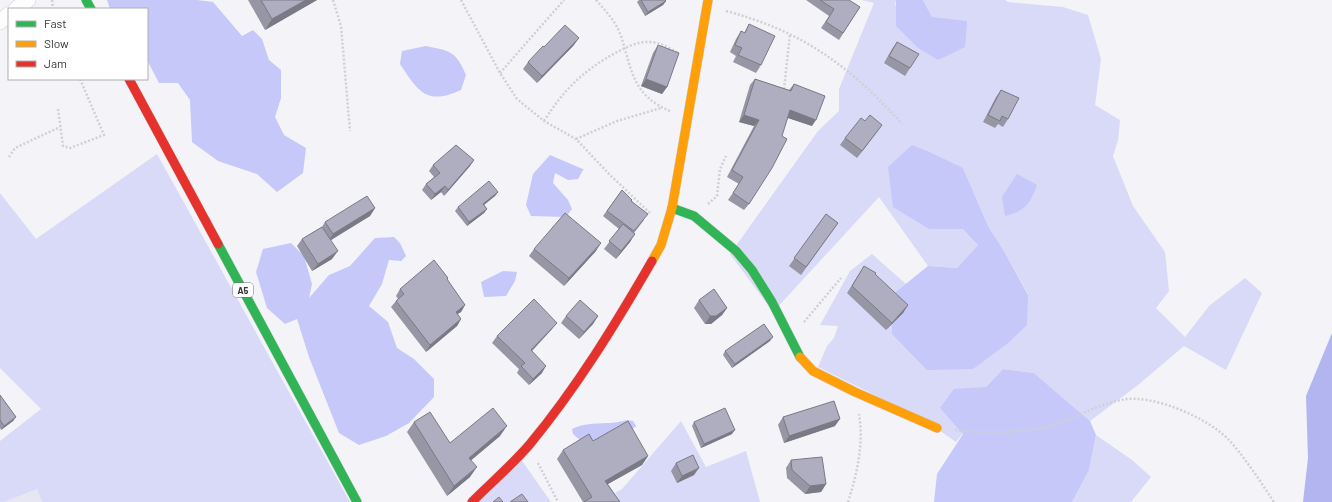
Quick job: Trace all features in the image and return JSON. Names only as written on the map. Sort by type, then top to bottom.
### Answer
[{"type":"main road","points":[[472,502],[529,445],[563,402],[618,320],[661,245],[672,208],[685,129],[689,119],[699,63],[708,3]]},
{"type":"main road","name":"A5","points":[[130,80],[358,502]]},
{"type":"main road","points":[[672,208],[694,216],[731,246],[752,270],[772,302],[789,339],[803,361],[823,377],[937,428]]},
{"type":"street","points":[[17,8],[28,0]]},
{"type":"street","points":[[0,22],[8,15]]},
{"type":"path","points":[[332,0],[341,26],[350,131]]},
{"type":"path","points":[[461,0],[500,73],[517,99],[544,121],[576,139],[609,174],[667,229]]},
{"type":"path","points":[[500,73],[564,0]]},
{"type":"path","points":[[596,0],[616,25],[631,73],[637,85],[646,95],[662,108],[689,119]]},
{"type":"path","points":[[708,3],[790,33],[833,59],[880,100],[902,124]]},
{"type":"path","points":[[784,89],[790,33]]},
{"type":"path","points":[[544,121],[571,85],[582,74],[594,65],[641,42],[660,44],[699,63]]},
{"type":"path","points":[[58,109],[63,146],[70,148],[104,135],[80,80]]},
{"type":"path","points":[[576,139],[617,121],[662,108]]},
{"type":"path","points":[[9,157],[15,148],[60,127]]},
{"type":"path","points":[[694,216],[717,196],[720,169],[726,156]]},
{"type":"path","points":[[802,324],[841,278]]},
{"type":"path","points":[[848,502],[854,483],[861,450],[861,425],[855,392]]},
{"type":"path","points":[[937,428],[961,431],[1037,430],[1122,399],[1138,399],[1155,402],[1180,410],[1216,429],[1242,456],[1274,502]]},
{"type":"path","points":[[529,445],[554,497],[558,502]]},
{"type":"shaded area","points":[[107,0],[197,0],[213,2],[242,36],[253,30],[262,39],[269,60],[281,70],[281,98],[275,117],[284,135],[306,148],[303,173],[277,192],[257,174],[218,161],[192,142],[190,100],[178,83],[159,83],[148,62],[148,8],[110,8]]},
{"type":"shaded area","points":[[862,0],[896,0],[895,5],[932,17],[923,0],[1005,0],[1008,2],[1063,7],[1088,15],[1101,59],[1095,105],[1120,120],[1118,140],[1113,156],[1133,206],[1165,252],[1169,291],[1156,308],[1185,337],[1209,306],[1245,278],[1262,293],[1226,370],[1184,346],[1138,385],[1090,421],[1034,373],[1003,369],[986,387],[940,408],[963,433],[956,442],[923,419],[818,367],[827,346],[834,338],[838,326],[820,325],[850,271],[872,254],[906,284],[892,295],[1028,294],[988,226],[963,168],[929,229],[964,229],[978,245],[957,268],[928,266],[879,197],[773,312],[730,254],[818,131],[839,111],[839,89],[874,3]]},
{"type":"shaded area","points":[[896,0],[923,0],[932,17],[967,21],[965,47],[938,60],[918,48],[896,26]]},
{"type":"shaded area","points":[[426,46],[447,51],[459,61],[466,75],[461,90],[449,95],[431,96],[424,93],[412,82],[400,64],[402,51]]},
{"type":"shaded area","points":[[912,145],[963,168],[988,226],[1004,251],[1028,295],[1027,325],[1008,343],[973,369],[927,370],[892,334],[892,295],[928,266],[957,268],[978,245],[963,229],[929,229],[893,207],[888,167]]},
{"type":"shaded area","points":[[157,154],[350,502],[42,502],[37,489],[4,502],[0,502],[0,441],[41,409],[0,368],[0,193],[36,239]]},
{"type":"shaded area","points":[[550,155],[585,170],[583,170],[578,179],[568,180],[555,173],[553,183],[568,200],[572,209],[566,217],[531,216],[526,205],[533,174]]},
{"type":"shaded area","points":[[1017,174],[1037,185],[1026,206],[1017,212],[1005,216],[1002,197]]},
{"type":"shaded area","points":[[394,237],[400,243],[406,256],[401,261],[389,260],[382,284],[369,306],[388,322],[397,348],[414,359],[434,379],[434,397],[409,423],[386,436],[359,445],[339,433],[309,357],[297,319],[285,324],[267,308],[256,272],[263,249],[291,243],[304,256],[312,284],[309,298],[329,275],[350,266],[375,238]]},
{"type":"shaded area","points":[[503,271],[517,272],[515,281],[506,296],[484,297],[481,282]]},
{"type":"shaded area","points":[[1332,333],[1332,502],[1303,502],[1308,458],[1306,396]]},
{"type":"shaded area","points":[[1003,369],[1034,373],[1090,421],[1096,435],[1089,470],[1072,502],[934,502],[937,474],[963,434],[940,408],[954,389],[986,387]]},
{"type":"shaded area","points":[[627,420],[633,421],[636,426],[630,431],[590,449],[573,434],[572,429],[579,426],[613,423]]},
{"type":"shaded area","points":[[681,421],[706,467],[746,451],[760,502],[620,502],[615,493],[622,489]]},
{"type":"shaded area","points":[[1096,435],[1132,460],[1151,477],[1131,502],[1072,502],[1089,470]]},
{"type":"shaded area","points":[[520,458],[551,502],[476,502]]},
{"type":"shaded area","points":[[37,489],[42,502],[4,502]]},
{"type":"building","points":[[261,0],[306,0],[272,19]]},
{"type":"building","points":[[641,0],[665,0],[666,1],[648,12]]},
{"type":"building","points":[[820,0],[849,0],[860,7],[843,33],[826,22],[834,9]]},
{"type":"building","points":[[749,24],[775,36],[761,65],[738,55],[742,48],[735,45],[741,31],[745,33]]},
{"type":"building","points":[[565,25],[579,38],[542,76],[528,62]]},
{"type":"building","points":[[897,42],[919,54],[910,68],[889,56]]},
{"type":"building","points":[[658,45],[679,53],[667,87],[646,79]]},
{"type":"building","points":[[755,79],[791,91],[794,84],[825,96],[816,120],[790,110],[782,136],[787,139],[772,168],[749,204],[733,193],[743,177],[732,170],[759,120],[744,115]]},
{"type":"building","points":[[1001,90],[1019,98],[1008,119],[1002,116],[1000,121],[988,115]]},
{"type":"building","points":[[870,115],[882,125],[862,151],[845,138],[861,118],[865,121]]},
{"type":"building","points":[[456,145],[474,160],[448,190],[445,186],[435,194],[426,184],[440,173],[433,165]]},
{"type":"building","points":[[489,181],[498,192],[483,204],[487,209],[469,222],[458,207]]},
{"type":"building","points":[[622,190],[632,200],[631,201],[648,214],[634,231],[607,211]]},
{"type":"building","points":[[367,196],[375,208],[333,234],[325,222]]},
{"type":"building","points":[[565,213],[601,243],[569,278],[534,249]]},
{"type":"building","points":[[826,214],[838,223],[806,267],[794,258]]},
{"type":"building","points":[[623,224],[635,234],[621,251],[609,241]]},
{"type":"building","points":[[322,227],[338,251],[318,264],[302,239]]},
{"type":"building","points":[[434,260],[448,278],[447,279],[465,305],[456,312],[461,319],[430,345],[396,301],[404,294],[400,289]]},
{"type":"building","points":[[864,266],[876,273],[875,274],[908,305],[892,323],[852,286]]},
{"type":"building","points":[[714,289],[727,308],[716,316],[710,316],[699,300]]},
{"type":"building","points":[[534,299],[557,323],[531,350],[546,366],[533,379],[521,366],[525,363],[497,336]]},
{"type":"building","points":[[580,300],[598,316],[584,332],[566,316]]},
{"type":"building","points":[[764,324],[773,337],[735,364],[725,351]]},
{"type":"building","points":[[0,395],[16,417],[4,426],[0,420]]},
{"type":"building","points":[[834,401],[840,419],[789,436],[783,417]]},
{"type":"building","points":[[493,408],[507,426],[469,458],[477,467],[454,486],[414,422],[430,412],[450,443]]},
{"type":"building","points":[[725,408],[735,430],[704,444],[694,422]]},
{"type":"building","points":[[628,421],[648,456],[605,481],[620,502],[584,502],[592,497],[563,450],[589,434],[593,441]]},
{"type":"building","points":[[693,455],[699,468],[682,476],[676,463]]},
{"type":"building","points":[[822,457],[826,484],[810,486],[792,470],[791,460]]},
{"type":"building","points":[[522,494],[528,502],[510,502]]},
{"type":"building","points":[[499,497],[503,502],[493,502]]},
{"type":"traffic: fast","points":[[86,0],[90,8]]},
{"type":"traffic: fast","points":[[672,208],[694,216],[736,251],[752,270],[772,302],[800,357]]},
{"type":"traffic: fast","points":[[218,244],[357,502]]},
{"type":"traffic: slow","points":[[652,261],[661,245],[672,208],[708,0]]},
{"type":"traffic: slow","points":[[800,357],[813,371],[855,392],[937,428]]},
{"type":"traffic: jam","points":[[130,80],[218,244]]},
{"type":"traffic: jam","points":[[472,502],[530,444],[564,400],[610,332],[652,261]]}]
